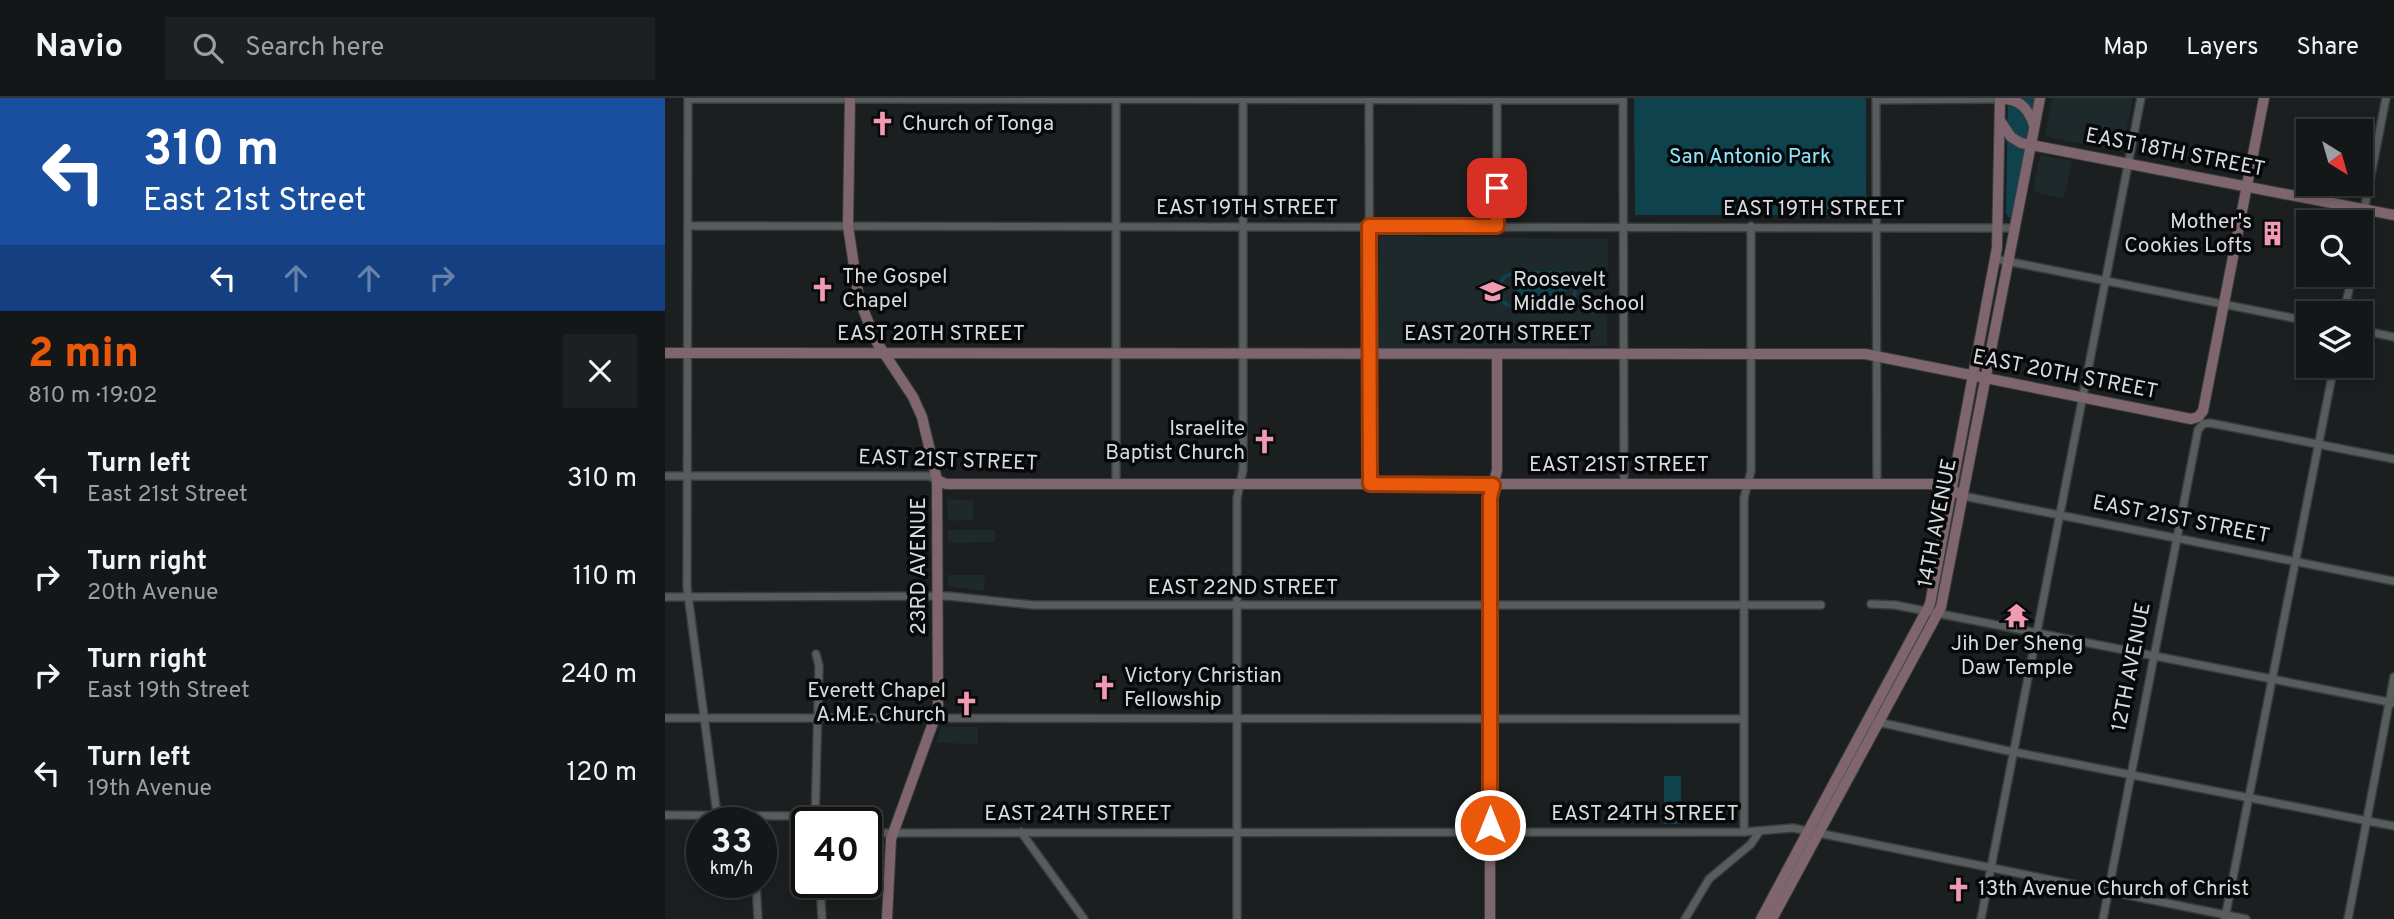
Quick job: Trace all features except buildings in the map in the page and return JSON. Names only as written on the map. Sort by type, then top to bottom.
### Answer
[{"type":"street","points":[[716,807],[688,597],[688,98],[1623,99],[1625,484]]},
{"type":"street","points":[[1369,98],[1370,484]]},
{"type":"street","name":"14TH AVENUE","points":[[1932,613],[1953,489],[2008,261],[2040,98]]},
{"type":"street","points":[[1981,919],[2141,98]]},
{"type":"street","name":"12TH AVENUE","points":[[2103,919],[2263,98]]},
{"type":"street","points":[[2364,209],[2386,98]]},
{"type":"street","name":"23RD AVENUE","points":[[850,99],[848,226],[862,308],[884,353],[913,397],[922,417],[937,480],[938,705],[893,832],[887,919]]},
{"type":"street","points":[[1116,99],[1116,484]]},
{"type":"street","points":[[1237,919],[1236,605],[1237,498],[1243,470],[1243,99]]},
{"type":"street","points":[[1497,99],[1497,226]]},
{"type":"street","points":[[1877,485],[1876,99],[2013,100],[2024,106],[2035,127]]},
{"type":"street","name":"14TH AVENUE","points":[[1761,919],[1813,833],[1932,613],[1963,496],[1981,378],[2000,226],[2000,99]]},
{"type":"street","points":[[2000,118],[2016,141],[2032,144]]},
{"type":"street","name":"EAST 18TH STREET","points":[[2032,144],[2394,215]]},
{"type":"street","name":"EAST 19TH STREET","points":[[688,226],[2015,228]]},
{"type":"street","points":[[1744,832],[1744,498],[1751,471],[1751,226]]},
{"type":"street","points":[[1996,259],[2296,318]]},
{"type":"street","points":[[2373,333],[2394,337]]},
{"type":"street","name":"EAST 20TH STREET","points":[[665,353],[1865,354],[2394,459]]},
{"type":"street","points":[[1490,919],[1490,498],[1497,470],[1497,354]]},
{"type":"street","points":[[2225,917],[2332,378]]},
{"type":"street","name":"EAST 21ST STREET","points":[[665,476],[929,476],[946,484],[1942,484],[1963,496],[2394,581]]},
{"type":"street","name":"EAST 22ND STREET","points":[[665,597],[938,596],[1014,605],[1821,605]]},
{"type":"street","points":[[1871,604],[1895,605],[2391,703]]},
{"type":"street","points":[[814,807],[819,666],[815,654]]},
{"type":"street","points":[[2348,919],[2394,677]]},
{"type":"street","points":[[665,718],[1744,719]]},
{"type":"street","points":[[1874,722],[2394,826]]},
{"type":"street","points":[[665,815],[686,815]]},
{"type":"street","name":"EAST 24TH STREET","points":[[882,832],[1759,832],[1793,828],[2225,917],[2246,919]]},
{"type":"street","points":[[1021,832],[1084,919]]},
{"type":"street","points":[[1685,919],[1709,879],[1751,844],[1759,832]]},
{"type":"street","name":"14TH AVENUE","points":[[1772,919],[1813,833]]},
{"type":"street","points":[[757,898],[758,919]]},
{"type":"street","points":[[821,898],[822,919]]},
{"type":"shaded area","points":[[2052,98],[2133,98],[2122,152],[2045,136]]},
{"type":"shaded area","points":[[2040,155],[2072,161],[2064,198],[2033,192]]},
{"type":"shaded area","name":"Roosevelt Middle School","points":[[1379,236],[1608,239],[1607,346],[1378,348]]},
{"type":"shaded area","points":[[947,499],[973,500],[973,520],[948,521]]},
{"type":"shaded area","points":[[948,530],[995,530],[995,542],[948,543]]},
{"type":"shaded area","points":[[948,575],[985,575],[984,591],[948,586]]},
{"type":"shaded area","points":[[941,727],[978,727],[978,744],[936,743]]},
{"type":"green space","name":"San Antonio Park","points":[[1634,98],[1866,98],[1866,215],[1635,215]]},
{"type":"green space","points":[[2008,98],[2035,98],[2013,217],[2009,218],[2006,213]]},
{"type":"green space","points":[[1515,271],[1563,271],[1577,282],[1576,300],[1563,310],[1505,306],[1499,299],[1498,291],[1503,275]],"holes":[[[1516,274],[1562,275],[1573,284],[1573,298],[1562,306],[1510,305],[1504,300],[1501,286],[1506,278]]]},
{"type":"green space","points":[[1566,278],[1566,303],[1516,303],[1516,279]]},
{"type":"green space","points":[[1664,776],[1681,776],[1681,824],[1664,824]]},
{"type":"place","name":"Church of Tonga","points":[[882,124]]},
{"type":"place","name":"Mother's Cookies Lofts","points":[[2272,234]]},
{"type":"place","name":"The Gospel Chapel","points":[[822,289]]},
{"type":"place","name":"Roosevelt Middle School","points":[[1493,292]]},
{"type":"place","name":"Israelite Baptist Church","points":[[1265,441]]},
{"type":"place","name":"Jih Der Sheng Daw Temple","points":[[2017,615]]},
{"type":"place","name":"Victory Christian Fellowship","points":[[1104,688]]},
{"type":"place","name":"Everett Chapel A.M.E. Church","points":[[966,703]]},
{"type":"place","name":"13th Avenue Church of Christ","points":[[1958,889]]},
{"type":"route","points":[[1490,825],[1489,606],[1490,498],[1493,485],[1370,484],[1368,290],[1369,226],[1497,226],[1497,188]]}]
